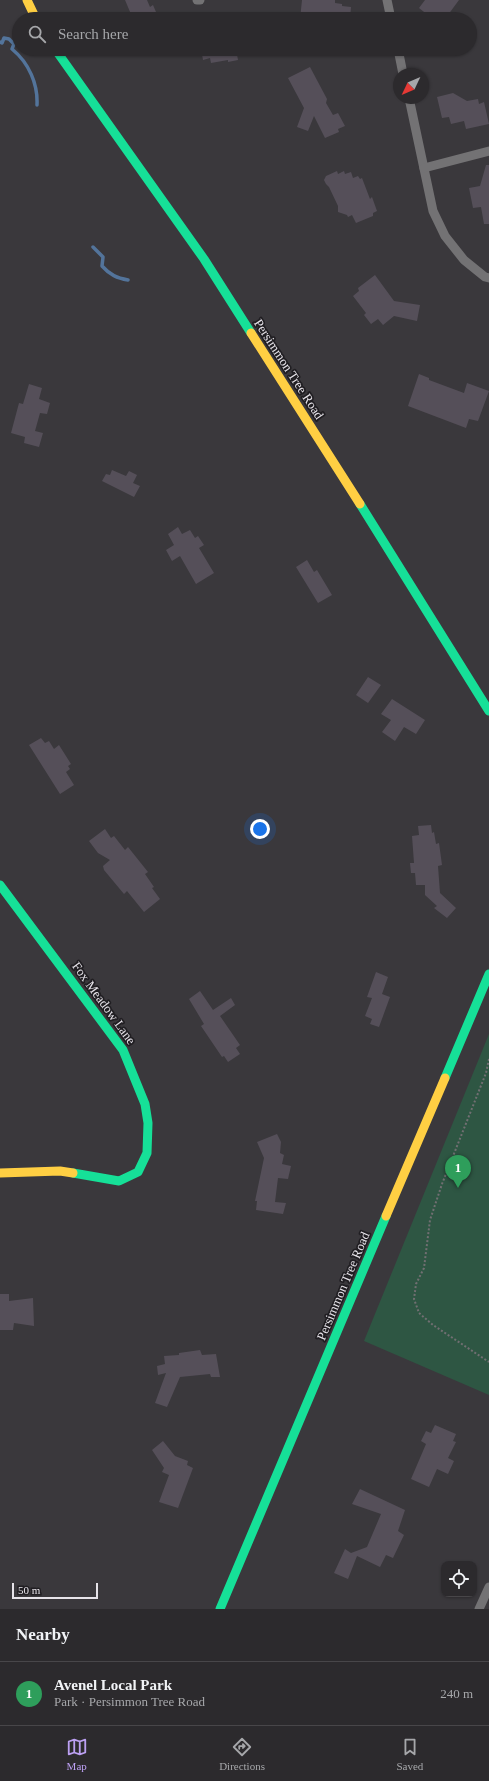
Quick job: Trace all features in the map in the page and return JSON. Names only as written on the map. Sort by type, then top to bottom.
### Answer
[{"type":"main road","points":[[27,0],[33,12]]},
{"type":"main road","name":"Persimmon Tree Road","points":[[60,56],[204,259],[378,532],[489,711]]},
{"type":"main road","name":"Fox Meadow Lane","points":[[0,885],[123,1050],[145,1104],[148,1123],[147,1153],[138,1172],[119,1181],[60,1171],[0,1173]]},
{"type":"main road","name":"Persimmon Tree Road","points":[[220,1609],[489,974]]},
{"type":"street","points":[[387,0],[390,12]]},
{"type":"street","points":[[399,56],[402,68]]},
{"type":"street","points":[[410,104],[433,211],[445,236],[464,260],[485,277],[489,278]]},
{"type":"street","points":[[424,168],[489,152]]},
{"type":"street","points":[[479,1609],[489,1587]]},
{"type":"path","points":[[489,1059],[483,1079],[442,1184],[430,1220],[424,1268],[416,1284],[414,1299],[420,1313],[433,1325],[489,1362]]},
{"type":"green space","points":[[489,1034],[489,1395],[364,1341]]},
{"type":"building","points":[[125,0],[147,0],[150,7],[153,5],[156,12],[130,12]]},
{"type":"building","points":[[302,0],[335,0],[335,3],[342,4],[342,6],[351,7],[351,12],[301,12]]},
{"type":"building","points":[[425,0],[459,0],[450,12],[424,12],[419,8]]},
{"type":"building","points":[[202,56],[237,56],[238,60],[211,63],[210,58],[203,60]]},
{"type":"building","points":[[310,67],[327,99],[326,103],[333,115],[338,113],[345,126],[338,129],[339,132],[325,138],[314,116],[308,131],[297,127],[304,108],[288,78]]},
{"type":"building","points":[[453,93],[467,101],[478,99],[479,104],[484,102],[489,124],[466,129],[464,121],[451,124],[449,117],[442,118],[437,97]]},
{"type":"building","points":[[486,165],[489,165],[489,224],[484,224],[481,207],[473,208],[469,188],[480,186]]},
{"type":"building","points":[[337,171],[338,174],[344,171],[345,174],[351,172],[353,178],[358,176],[360,179],[362,178],[370,199],[372,197],[377,211],[373,213],[373,216],[356,223],[352,215],[348,217],[347,215],[338,212],[338,206],[324,180],[326,176]]},
{"type":"building","points":[[375,275],[394,301],[420,305],[417,321],[394,316],[383,325],[378,319],[371,324],[364,315],[366,313],[353,296],[359,291],[358,288]]},
{"type":"building","points":[[419,374],[429,378],[429,380],[464,393],[467,383],[489,391],[478,421],[469,419],[466,428],[408,406]]},
{"type":"building","points":[[29,384],[42,388],[39,399],[50,403],[47,414],[40,413],[35,431],[43,433],[39,447],[24,443],[25,437],[11,433],[19,403],[23,404]]},
{"type":"building","points":[[112,470],[126,476],[129,471],[137,475],[133,483],[140,486],[134,497],[102,481],[106,474],[110,475]]},
{"type":"building","points":[[178,527],[182,534],[190,530],[195,538],[198,536],[204,545],[199,548],[214,573],[196,584],[180,556],[172,561],[166,550],[174,545],[168,534]]},
{"type":"building","points":[[307,560],[314,572],[317,570],[332,595],[318,603],[296,567]]},
{"type":"building","points":[[368,677],[381,685],[368,703],[356,695]]},
{"type":"building","points":[[392,699],[425,720],[416,734],[404,727],[395,741],[382,732],[391,720],[381,714]]},
{"type":"building","points":[[41,738],[45,743],[49,741],[54,749],[59,745],[71,764],[68,766],[70,769],[66,772],[74,785],[60,794],[29,745]]},
{"type":"building","points":[[431,825],[436,844],[439,843],[442,865],[438,866],[440,893],[456,908],[447,918],[434,908],[437,906],[425,895],[425,885],[416,885],[415,873],[411,873],[410,863],[414,863],[412,836],[419,835],[418,826]]},
{"type":"building","points":[[105,829],[111,838],[114,836],[125,850],[128,847],[148,872],[145,874],[154,887],[152,888],[160,899],[144,912],[127,891],[124,894],[104,870],[103,866],[110,860],[98,853],[89,841]]},
{"type":"building","points":[[376,972],[388,977],[382,994],[390,997],[379,1027],[370,1024],[372,1019],[365,1016],[372,998],[367,997]]},
{"type":"building","points":[[200,991],[213,1010],[231,998],[235,1005],[220,1016],[240,1045],[236,1048],[240,1054],[228,1062],[224,1056],[222,1057],[201,1026],[204,1024],[189,999]]},
{"type":"building","points":[[277,1134],[281,1142],[280,1153],[284,1155],[282,1164],[291,1166],[288,1179],[278,1178],[275,1202],[286,1203],[283,1214],[256,1210],[257,1201],[255,1201],[264,1158],[257,1142]]},
{"type":"building","points":[[0,1294],[9,1294],[9,1301],[33,1298],[34,1326],[14,1323],[13,1330],[0,1330]]},
{"type":"building","points":[[200,1350],[202,1355],[216,1354],[220,1377],[211,1377],[210,1374],[180,1377],[167,1407],[155,1403],[166,1373],[158,1375],[157,1366],[165,1364],[164,1356],[179,1355],[179,1353]]},
{"type":"building","points":[[435,1425],[456,1434],[453,1441],[456,1442],[448,1458],[454,1461],[448,1474],[437,1469],[429,1487],[411,1479],[426,1444],[421,1441],[426,1431],[431,1433]]},
{"type":"building","points":[[163,1441],[175,1456],[188,1461],[187,1465],[193,1468],[178,1508],[159,1502],[169,1475],[162,1472],[164,1468],[152,1450]]},
{"type":"building","points":[[360,1489],[405,1510],[398,1531],[404,1535],[393,1558],[386,1555],[380,1567],[357,1556],[348,1579],[334,1573],[345,1549],[351,1553],[367,1547],[381,1514],[352,1504]]},
{"type":"waterway","points":[[0,42],[2,43],[4,38],[9,39],[12,42]]},
{"type":"waterway","points":[[19,56],[28,67],[34,82],[37,105]]},
{"type":"waterway","points":[[93,247],[103,257],[102,266],[108,272],[114,276],[128,280]]},
{"type":"traffic: fast","points":[[60,56],[204,259],[251,333]]},
{"type":"traffic: fast","points":[[360,504],[489,711]]},
{"type":"traffic: fast","points":[[0,885],[123,1050],[145,1104],[148,1123],[147,1153],[138,1172],[119,1181],[73,1173]]},
{"type":"traffic: fast","points":[[445,1078],[489,974]]},
{"type":"traffic: fast","points":[[220,1609],[386,1216]]},
{"type":"traffic: slow","points":[[27,0],[33,12]]},
{"type":"traffic: slow","points":[[251,333],[360,504]]},
{"type":"traffic: slow","points":[[386,1216],[445,1078]]},
{"type":"traffic: slow","points":[[0,1173],[60,1171],[73,1173]]},
{"type":"place","name":"Avenel Local Park","points":[[458,1188]]}]
